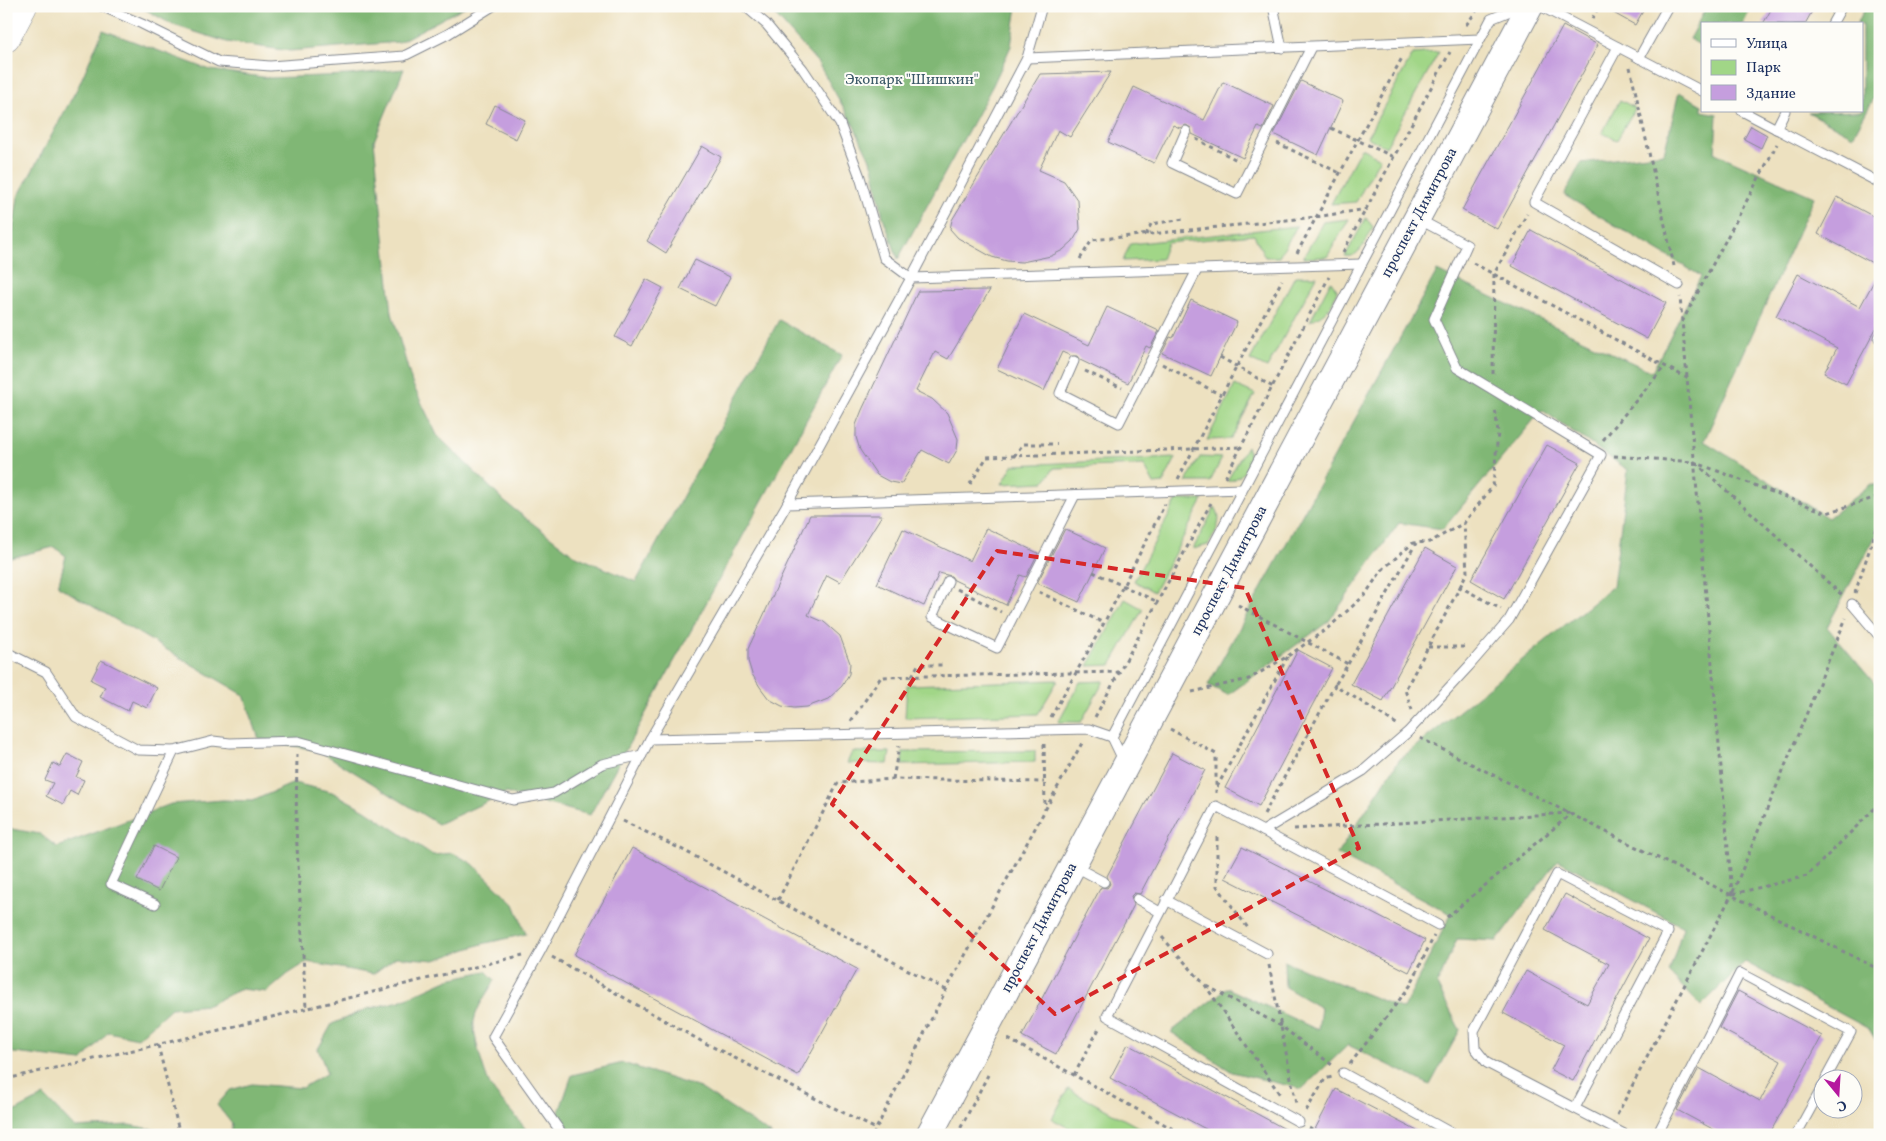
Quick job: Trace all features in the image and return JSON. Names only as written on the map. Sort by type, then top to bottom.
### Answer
[{"type":"highway","points":[[6,38],[18,10]]},
{"type":"main road","name":"проспект Димитрова","points":[[929,1135],[1152,720],[1530,6]]},
{"type":"lane","points":[[101,6],[219,62],[270,66],[404,56],[448,34],[493,6]]},
{"type":"lane","points":[[745,6],[766,24],[803,69],[840,124],[860,177],[884,258],[911,278],[1289,268],[1361,264]]},
{"type":"lane","points":[[563,1135],[494,1037],[650,739],[787,504],[911,278],[1028,58],[1042,6]]},
{"type":"lane","points":[[1273,6],[1282,48]]},
{"type":"lane","points":[[1112,737],[1491,19],[1522,6]]},
{"type":"lane","points":[[1540,6],[1701,90]]},
{"type":"lane","points":[[1639,58],[1668,6]]},
{"type":"lane","points":[[1833,22],[1842,6]]},
{"type":"lane","points":[[1028,58],[1480,40]]},
{"type":"lane","points":[[1185,133],[1172,163],[1237,194],[1311,47]]},
{"type":"lane","points":[[1618,47],[1534,202],[1679,285]]},
{"type":"lane","points":[[1744,112],[1880,183]]},
{"type":"lane","points":[[1780,131],[1785,112]]},
{"type":"lane","points":[[1260,829],[1363,771],[1408,732],[1486,646],[1512,615],[1599,451],[1457,368],[1434,319],[1467,245],[1418,218]]},
{"type":"lane","points":[[1073,363],[1060,393],[1119,423],[1197,270]]},
{"type":"lane","points":[[787,504],[1242,489]]},
{"type":"lane","points":[[947,583],[932,617],[997,648],[1075,495]]},
{"type":"lane","points":[[1852,604],[1880,637]]},
{"type":"lane","points":[[6,652],[46,672],[76,717],[138,750],[174,751],[213,741],[230,743],[298,741],[513,800],[554,793],[602,764],[642,755]]},
{"type":"lane","points":[[650,739],[843,733],[1089,729],[1112,737],[1126,767]]},
{"type":"lane","points":[[155,904],[111,884],[174,751]]},
{"type":"lane","points":[[1299,1122],[1107,1016],[1216,806],[1438,925]]},
{"type":"lane","points":[[1073,866],[1104,882]]},
{"type":"lane","points":[[1575,1108],[1668,932],[1557,874],[1474,1031],[1475,1048],[1487,1063],[1575,1108],[1608,1131],[1626,1135]]},
{"type":"lane","points":[[1137,899],[1160,912]]},
{"type":"lane","points":[[1166,900],[1267,954]]},
{"type":"lane","points":[[1657,1135],[1740,973],[1851,1032],[1831,1068]]},
{"type":"lane","points":[[1343,1073],[1455,1135]]},
{"type":"lane","points":[[1796,1135],[1814,1102]]},
{"type":"path","points":[[873,1135],[946,990],[1242,446],[1335,266],[1456,41],[1480,6]]},
{"type":"path","points":[[1045,810],[1044,730],[1104,623],[1236,366],[1411,43]]},
{"type":"path","points":[[1631,73],[1679,285],[1732,894]]},
{"type":"path","points":[[1331,128],[1394,157]]},
{"type":"path","points":[[1682,322],[1780,131]]},
{"type":"path","points":[[1185,133],[1251,167]]},
{"type":"path","points":[[1266,137],[1340,173]]},
{"type":"path","points":[[1192,692],[1249,679],[1288,656],[1328,628],[1364,596],[1382,570],[1413,543],[1430,542],[1464,523],[1493,486],[1498,433],[1493,390],[1494,274],[1534,202]]},
{"type":"path","points":[[1072,274],[1092,240],[1316,217],[1367,209]]},
{"type":"path","points":[[1146,235],[1151,224],[1184,219]]},
{"type":"path","points":[[1462,257],[1687,378]]},
{"type":"path","points":[[1220,357],[1273,387]]},
{"type":"path","points":[[1151,359],[1221,395]]},
{"type":"path","points":[[1073,363],[1134,393]]},
{"type":"path","points":[[1599,451],[1665,366]]},
{"type":"path","points":[[1014,456],[1023,444],[1057,444]]},
{"type":"path","points":[[960,498],[987,457],[1242,446]]},
{"type":"path","points":[[1599,451],[1694,462],[1827,513],[1880,496]]},
{"type":"path","points":[[1694,462],[1852,604]]},
{"type":"path","points":[[1608,1131],[1732,894],[1852,604],[1878,529],[1880,518]]},
{"type":"path","points":[[1417,721],[1405,690],[1467,572],[1464,523]]},
{"type":"path","points":[[1260,829],[1335,686],[1416,543]]},
{"type":"path","points":[[1093,572],[1158,602]]},
{"type":"path","points":[[947,583],[1012,618]]},
{"type":"path","points":[[1028,587],[1104,623]]},
{"type":"path","points":[[1460,588],[1512,615]]},
{"type":"path","points":[[1238,605],[1348,664]]},
{"type":"path","points":[[1428,647],[1486,646]]},
{"type":"path","points":[[1216,789],[1288,656]]},
{"type":"path","points":[[912,676],[918,665],[942,665]]},
{"type":"path","points":[[843,733],[881,677],[1120,672]]},
{"type":"path","points":[[1335,686],[1408,732],[1880,970]]},
{"type":"path","points":[[1152,720],[1216,754],[1216,806]]},
{"type":"path","points":[[893,780],[901,732]]},
{"type":"path","points":[[298,741],[296,828],[306,1008]]},
{"type":"path","points":[[778,900],[838,783],[893,780],[1044,782]]},
{"type":"path","points":[[1732,894],[1807,876],[1880,803]]},
{"type":"path","points":[[1260,829],[1571,813]]},
{"type":"path","points":[[1153,926],[1205,985],[1299,1122],[1325,1079],[1343,1073],[1410,986],[1431,946],[1438,925],[1571,813]]},
{"type":"path","points":[[611,816],[681,848],[946,990]]},
{"type":"path","points":[[6,1080],[158,1045],[541,950],[701,1041],[876,1129]]},
{"type":"path","points":[[1205,985],[1281,1026],[1343,1073]]},
{"type":"path","points":[[1074,1075],[1107,1016]]},
{"type":"path","points":[[1003,1047],[1008,1039],[1184,1135]]},
{"type":"path","points":[[158,1045],[180,1135]]},
{"type":"path","points":[[957,1135],[991,1070]]},
{"type":"highlighted area","points":[[997,551],[1245,588],[1359,848],[1055,1014],[832,804]]},
{"type":"green space","points":[[139,6],[466,6],[399,42],[290,51],[227,42],[173,25]]},
{"type":"green space","name":"Экопарк \"Шишкин\"","points":[[767,6],[1017,6],[1011,46],[993,85],[898,259],[883,217],[873,166],[853,124],[818,63]]},
{"type":"green space","points":[[1707,6],[1752,6],[1744,22],[1701,22],[1701,45],[1689,39]]},
{"type":"green space","points":[[1866,6],[1880,6],[1880,87],[1853,136],[1808,112],[1864,112],[1864,22],[1858,22]]},
{"type":"green space","points":[[103,30],[210,70],[270,78],[348,75],[404,69],[374,141],[392,313],[412,383],[437,435],[506,503],[574,555],[636,582],[779,320],[842,355],[590,815],[506,793],[438,824],[320,751],[259,739],[244,695],[58,586],[66,556],[54,547],[6,559],[6,245],[12,237],[18,197],[79,85]]},
{"type":"green space","points":[[1439,52],[1386,147],[1367,137],[1413,54]]},
{"type":"green space","points":[[1679,92],[1701,104],[1701,112],[1717,114],[1715,153],[1814,197],[1704,441],[1828,518],[1871,484],[1880,485],[1880,528],[1827,627],[1880,690],[1880,1047],[1869,1029],[1745,962],[1701,1006],[1669,973],[1683,927],[1558,860],[1497,941],[1457,939],[1437,985],[1460,1030],[1430,1085],[1348,1045],[1302,1089],[1232,1072],[1171,1032],[1227,988],[1318,1030],[1321,1008],[1285,987],[1284,961],[1403,1009],[1451,914],[1337,854],[1399,760],[1613,586],[1628,470],[1542,410],[1443,529],[1399,523],[1329,621],[1228,695],[1208,685],[1437,271],[1652,372],[1701,276],[1564,195],[1581,163],[1664,153]]},
{"type":"green space","points":[[1620,100],[1635,108],[1617,140],[1602,133]]},
{"type":"green space","points":[[1361,148],[1380,158],[1356,202],[1331,204]]},
{"type":"green space","points":[[1366,218],[1373,227],[1365,242],[1355,254],[1345,256]]},
{"type":"green space","points":[[1349,219],[1327,257],[1303,258],[1323,222]]},
{"type":"green space","points":[[1297,226],[1279,257],[1265,257],[1254,235],[1167,243],[1161,259],[1123,261],[1130,244]]},
{"type":"green space","points":[[1295,276],[1317,276],[1267,368],[1250,360]]},
{"type":"green space","points":[[1331,281],[1337,290],[1333,301],[1324,312],[1310,321]]},
{"type":"green space","points":[[1235,385],[1255,394],[1231,439],[1207,440]]},
{"type":"green space","points":[[1247,446],[1251,461],[1249,465],[1239,477],[1227,481]]},
{"type":"green space","points":[[1200,457],[1222,458],[1210,482],[1186,482]]},
{"type":"green space","points":[[1176,458],[1163,483],[1154,484],[1144,465],[1054,468],[1044,482],[1002,484],[1013,465]]},
{"type":"green space","points":[[1177,500],[1203,500],[1154,592],[1134,581]]},
{"type":"green space","points":[[1215,507],[1219,517],[1218,527],[1208,545],[1193,549]]},
{"type":"green space","points":[[1125,599],[1143,609],[1111,665],[1088,666]]},
{"type":"green space","points":[[1058,680],[1038,714],[905,718],[907,685]]},
{"type":"green space","points":[[1104,681],[1081,722],[1058,722],[1080,682]]},
{"type":"green space","points":[[1035,751],[1035,762],[902,765],[903,752]]},
{"type":"green space","points":[[852,752],[890,752],[888,764],[847,763]]},
{"type":"green space","points":[[294,783],[332,792],[365,810],[433,855],[453,853],[473,864],[514,904],[526,934],[482,944],[435,960],[396,957],[373,974],[307,962],[288,974],[267,992],[241,989],[208,1005],[171,1008],[138,1038],[108,1032],[82,1061],[6,1052],[6,828],[40,834],[57,847],[171,804],[223,800],[252,801]]},
{"type":"green space","points":[[486,971],[495,980],[475,1015],[475,1034],[480,1054],[491,1087],[530,1135],[230,1135],[232,1124],[217,1105],[230,1090],[252,1084],[302,1088],[327,1073],[318,1049],[332,1024],[367,1009],[400,1001],[449,979]]},
{"type":"green space","points":[[623,1063],[700,1088],[772,1135],[572,1135],[558,1115],[572,1075]]},
{"type":"green space","points":[[1068,1089],[1153,1135],[1082,1135],[1052,1119]]},
{"type":"green space","points":[[44,1096],[75,1128],[129,1125],[162,1131],[193,1132],[195,1135],[6,1135],[6,1116]]},
{"type":"building","points":[[1601,6],[1646,6],[1635,25]]},
{"type":"building","points":[[1773,6],[1815,6],[1806,22],[1764,22]]},
{"type":"building","points":[[1563,26],[1598,45],[1497,229],[1462,210]]},
{"type":"building","points":[[1111,72],[1070,137],[1058,130],[1039,170],[1064,181],[1078,201],[1080,229],[1073,241],[1063,250],[1051,256],[1022,262],[992,257],[958,238],[950,229],[952,220],[1040,74]]},
{"type":"building","points":[[1301,81],[1343,101],[1318,155],[1274,134]]},
{"type":"building","points":[[1223,82],[1274,106],[1263,129],[1258,127],[1243,158],[1192,134],[1191,128],[1186,125],[1180,128],[1173,125],[1154,163],[1108,142],[1134,87],[1204,120]]},
{"type":"building","points":[[495,105],[525,120],[516,139],[486,124]]},
{"type":"building","points":[[1751,126],[1767,135],[1761,148],[1744,139]]},
{"type":"building","points":[[702,146],[721,157],[666,253],[647,241]]},
{"type":"building","points":[[1837,197],[1880,220],[1880,267],[1818,234]]},
{"type":"building","points":[[1531,230],[1666,303],[1647,339],[1512,266]]},
{"type":"building","points":[[695,260],[730,277],[715,306],[680,289]]},
{"type":"building","points":[[1880,270],[1880,321],[1846,384],[1824,373],[1837,348],[1776,316],[1798,274],[1860,307]]},
{"type":"building","points":[[646,279],[663,288],[632,346],[615,337]]},
{"type":"building","points":[[990,290],[948,359],[935,352],[916,391],[932,399],[947,413],[958,439],[957,450],[949,464],[922,450],[901,484],[890,482],[877,475],[860,450],[856,437],[856,425],[918,291]]},
{"type":"building","points":[[1191,300],[1237,322],[1211,376],[1162,353],[1170,337],[1173,338]]},
{"type":"building","points":[[1107,307],[1159,331],[1150,348],[1146,346],[1128,383],[1080,360],[1077,356],[1071,356],[1062,352],[1044,391],[997,369],[1024,314],[1089,345]]},
{"type":"building","points":[[1547,445],[1580,463],[1504,599],[1471,580]]},
{"type":"building","points":[[810,515],[882,515],[840,582],[827,575],[808,615],[824,622],[840,636],[850,663],[849,674],[842,686],[828,699],[807,707],[794,708],[782,706],[769,699],[752,674],[748,661],[748,649]]},
{"type":"building","points":[[986,528],[1038,553],[1026,577],[1020,575],[1006,605],[954,580],[951,576],[939,573],[924,606],[877,584],[903,529],[970,561]]},
{"type":"building","points":[[1065,529],[1105,548],[1079,602],[1037,583]]},
{"type":"building","points":[[1425,548],[1457,566],[1383,701],[1351,684]]},
{"type":"building","points":[[1298,650],[1332,668],[1259,806],[1225,788]]},
{"type":"building","points":[[101,660],[157,688],[147,708],[132,701],[128,711],[100,697],[105,687],[91,680]]},
{"type":"building","points":[[1172,753],[1205,770],[1140,894],[1134,893],[1131,896],[1134,905],[1056,1054],[1022,1036],[1101,887],[1107,888],[1110,884],[1107,876]]},
{"type":"building","points":[[67,754],[83,762],[76,777],[84,780],[77,795],[70,791],[63,805],[46,796],[53,783],[45,780],[53,763],[60,767]]},
{"type":"building","points":[[154,846],[176,857],[159,891],[137,880]]},
{"type":"building","points":[[1242,847],[1425,940],[1409,972],[1225,878]]},
{"type":"building","points":[[632,848],[857,969],[798,1076],[574,955]]},
{"type":"building","points":[[1565,894],[1649,939],[1573,1081],[1551,1070],[1564,1045],[1503,1013],[1526,971],[1587,1004],[1609,964],[1545,930]]},
{"type":"building","points":[[1738,991],[1822,1036],[1769,1135],[1724,1135],[1677,1110],[1699,1068],[1760,1101],[1781,1061],[1719,1028]]},
{"type":"building","points":[[1128,1044],[1296,1135],[1217,1135],[1110,1078]]},
{"type":"building","points":[[1336,1089],[1359,1101],[1425,1135],[1312,1135]]}]
